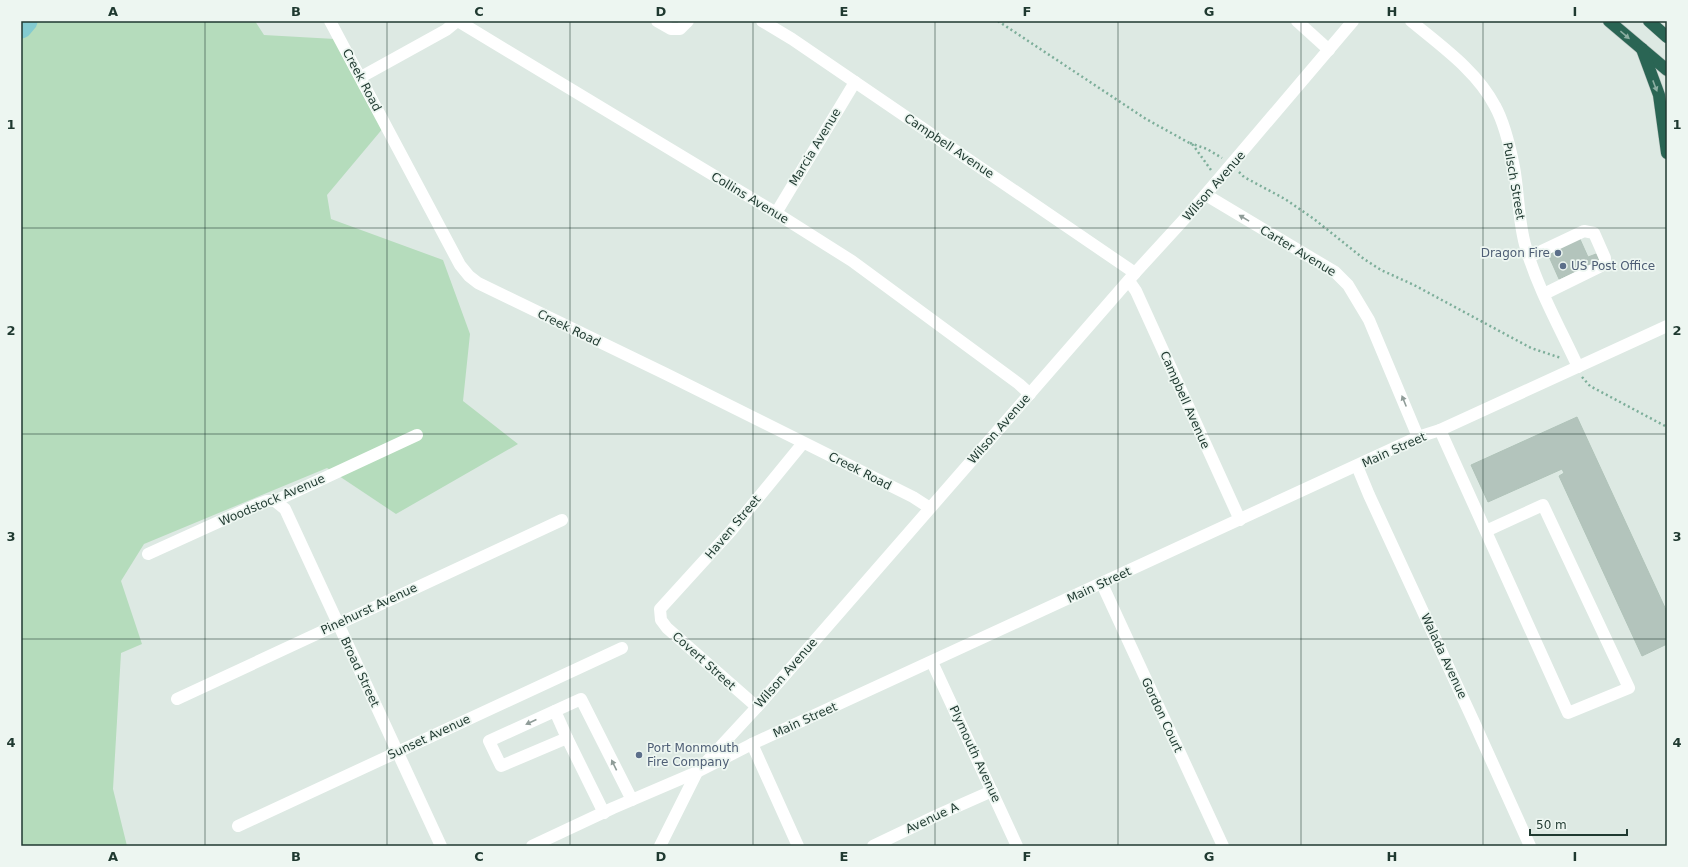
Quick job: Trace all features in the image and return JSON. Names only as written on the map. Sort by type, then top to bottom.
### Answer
[{"type":"highway","points":[[1609,21],[1667,70]]},
{"type":"highway","points":[[1648,21],[1667,37]]},
{"type":"highway","points":[[1642,49],[1659,95],[1667,153]]},
{"type":"street","name":"Creek Road","points":[[330,21],[460,265],[469,276],[478,283],[501,295],[666,374],[913,497],[930,508]]},
{"type":"street","points":[[361,77],[446,30],[457,21]]},
{"type":"street","name":"Collins Avenue","points":[[457,21],[776,213],[852,261],[1019,384],[1030,394]]},
{"type":"street","points":[[657,21],[671,29],[680,29],[688,21]]},
{"type":"street","name":"Campbell Avenue","points":[[762,21],[855,82],[1132,277],[1136,291],[1240,520]]},
{"type":"street","points":[[1297,21],[1329,50]]},
{"type":"street","name":"Wilson Avenue","points":[[660,846],[697,772],[756,707],[1132,277],[1206,195],[1354,21]]},
{"type":"street","name":"Pulsch Street","points":[[1411,21],[1462,64],[1482,86],[1496,107],[1506,135],[1514,167],[1521,219],[1529,257],[1544,294],[1578,367]]},
{"type":"street","name":"Marcia Avenue","points":[[776,213],[855,82]]},
{"type":"street","name":"Carter Avenue","points":[[1206,195],[1335,272],[1343,279],[1355,295],[1369,320],[1418,437]]},
{"type":"street","points":[[1529,257],[1584,231],[1594,233],[1605,258],[1605,264],[1544,294]]},
{"type":"street","name":"Main Street","points":[[532,846],[697,772],[752,744],[1102,584],[1418,437],[1440,430],[1667,326]]},
{"type":"street","points":[[1440,430],[1568,713],[1628,688],[1543,505],[1486,531]]},
{"type":"street","name":"Woodstock Avenue","points":[[148,554],[256,505],[267,501],[276,501],[417,435]]},
{"type":"street","name":"Haven Street","points":[[660,609],[731,531],[803,443]]},
{"type":"street","name":"Walada Avenue","points":[[1357,466],[1369,496],[1530,846]]},
{"type":"street","name":"Broad Street","points":[[276,501],[285,509],[441,846]]},
{"type":"street","name":"Pinehurst Avenue","points":[[177,698],[562,520]]},
{"type":"street","name":"Gordon Court","points":[[1102,584],[1223,846]]},
{"type":"street","name":"Covert Street","points":[[660,609],[661,620],[667,628],[756,707]]},
{"type":"street","name":"Sunset Avenue","points":[[238,826],[622,648]]},
{"type":"street","name":"Plymouth Avenue","points":[[932,662],[1017,846]]},
{"type":"street","points":[[567,738],[501,766],[489,741],[582,699],[632,800]]},
{"type":"street","points":[[556,711],[567,738],[604,813]]},
{"type":"street","points":[[752,744],[798,846]]},
{"type":"street","name":"Avenue A","points":[[873,846],[992,791]]},
{"type":"path","points":[[998,21],[1146,119],[1190,143],[1207,149],[1223,158]]},
{"type":"path","points":[[1190,143],[1198,151],[1212,171]]},
{"type":"path","points":[[1237,170],[1244,177],[1285,199],[1372,265],[1414,285],[1531,348],[1560,358]]},
{"type":"path","points":[[1584,379],[1592,387],[1667,427]]},
{"type":"green space","points":[[21,21],[255,21],[264,35],[335,39],[384,127],[327,195],[331,219],[443,260],[470,334],[463,401],[518,444],[396,514],[327,468],[144,544],[121,581],[142,644],[121,653],[113,789],[127,846],[21,846]]},
{"type":"building","points":[[1579,237],[1588,257],[1596,254],[1599,261],[1559,279],[1547,252]]},
{"type":"building","points":[[1577,417],[1667,612],[1667,644],[1642,656],[1559,476],[1564,473],[1562,469],[1488,502],[1471,465]]},
{"type":"waterway","points":[[21,27],[26,21]]},
{"type":"place","name":"Dragon Fire","points":[[1558,253]]},
{"type":"place","name":"US Post Office","points":[[1563,266]]},
{"type":"place","name":"Port Monmouth Fire Company","points":[[639,755]]}]
